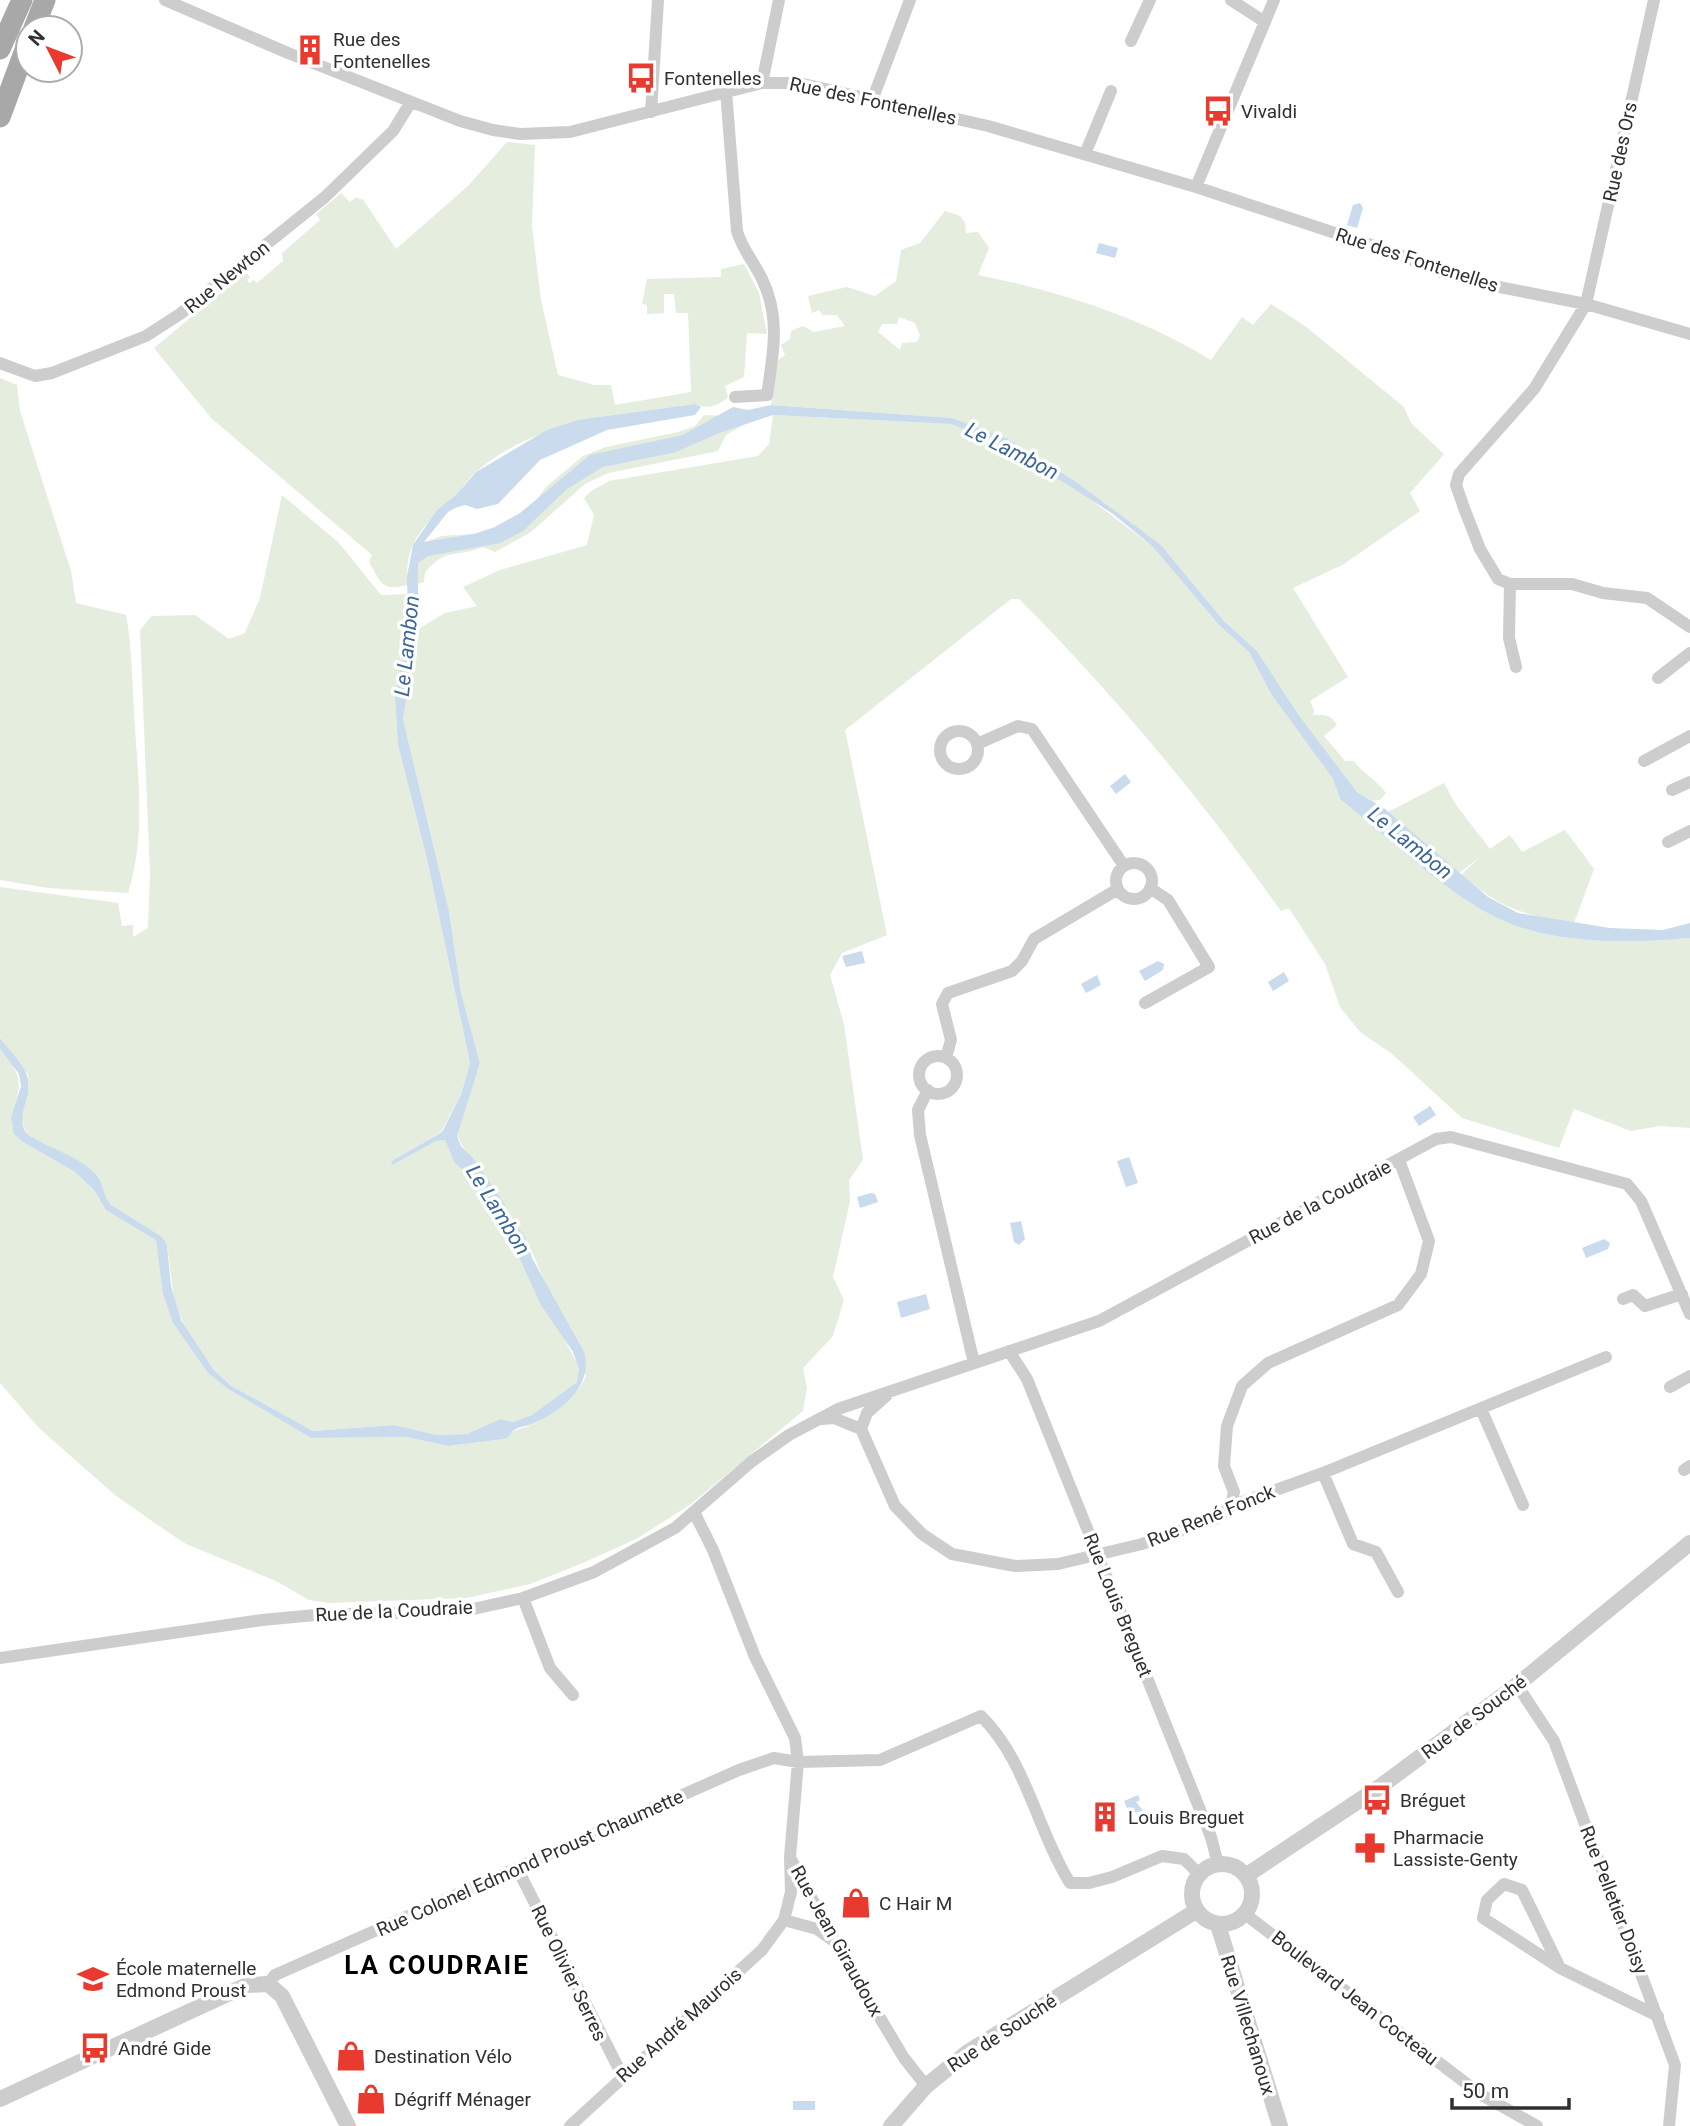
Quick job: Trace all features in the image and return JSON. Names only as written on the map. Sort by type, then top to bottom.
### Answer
[{"type":"main road","points":[[2,39],[22,0]]},
{"type":"main road","points":[[0,117],[14,80]]},
{"type":"street","name":"Rue des Fontenelles","points":[[165,0],[460,121],[520,134],[570,132],[762,83],[799,83],[873,98],[1085,154],[1196,187],[1398,254],[1441,272],[1489,285],[1586,304],[1690,334]]},
{"type":"street","points":[[650,112],[658,0]]},
{"type":"street","points":[[762,83],[779,0]]},
{"type":"street","points":[[873,98],[910,0]]},
{"type":"street","points":[[1131,41],[1150,0]]},
{"type":"street","points":[[1231,0],[1265,22]]},
{"type":"street","points":[[1196,187],[1274,0]]},
{"type":"street","name":"Rue des Ors","points":[[1510,584],[1498,579],[1480,549],[1455,485],[1459,474],[1534,389],[1586,304],[1654,0]]},
{"type":"street","points":[[726,91],[737,231],[763,281],[774,319],[775,340],[767,395],[735,397]]},
{"type":"street","points":[[1085,154],[1111,91]]},
{"type":"street","name":"Rue Newton","points":[[0,363],[28,374],[52,373],[146,336],[213,289],[325,197],[393,131],[411,102]]},
{"type":"street","points":[[1516,667],[1509,638],[1510,584],[1572,584],[1603,593],[1647,598],[1690,627]]},
{"type":"street","points":[[1658,678],[1690,653]]},
{"type":"street","points":[[977,744],[1018,726],[1032,729],[1124,866]]},
{"type":"street","points":[[1644,761],[1690,736]]},
{"type":"street","points":[[1672,790],[1690,782]]},
{"type":"street","points":[[1668,842],[1690,831]]},
{"type":"street","points":[[1135,863],[1145,867],[1151,876],[1150,888],[1143,896],[1132,899],[1118,889],[1116,879],[1124,866],[1135,863]]},
{"type":"street","points":[[1144,1003],[1209,967],[1168,900],[1150,888]]},
{"type":"street","points":[[946,1058],[951,1040],[942,1004],[948,993],[1012,971],[1022,961],[1034,939],[1118,889]]},
{"type":"street","points":[[934,1056],[946,1058],[957,1070],[956,1082],[944,1093],[928,1090],[920,1080],[921,1068],[934,1056]]},
{"type":"street","points":[[928,1090],[918,1110],[920,1135],[974,1363]]},
{"type":"street","name":"Rue de la Coudraie","points":[[0,1658],[262,1620],[315,1615],[464,1611],[523,1598],[594,1572],[675,1528],[751,1462],[789,1435],[861,1399],[887,1394],[1098,1321],[1436,1139],[1451,1136],[1627,1184],[1641,1201],[1690,1314]]},
{"type":"street","points":[[1231,1506],[1234,1492],[1224,1466],[1227,1426],[1242,1387],[1268,1363],[1398,1305],[1421,1274],[1429,1241],[1398,1160]]},
{"type":"street","points":[[1623,1299],[1633,1295],[1645,1307],[1682,1294]]},
{"type":"street","name":"Rue Louis Breguet","points":[[1009,1350],[1027,1379],[1211,1837],[1218,1864]]},
{"type":"street","name":"Rue René Fonck","points":[[861,1429],[895,1506],[922,1534],[952,1555],[1015,1566],[1058,1564],[1098,1556],[1217,1518],[1231,1506],[1322,1473],[1606,1357]]},
{"type":"street","points":[[1670,1387],[1690,1376]]},
{"type":"street","name":"Rue de la Coudraie","points":[[861,1429],[867,1413],[887,1394]]},
{"type":"street","points":[[1481,1409],[1523,1504]]},
{"type":"street","points":[[821,1419],[834,1418],[861,1429]]},
{"type":"street","points":[[1322,1473],[1353,1544],[1376,1552],[1398,1592]]},
{"type":"street","name":"Rue Jean Giraudoux","points":[[694,1512],[755,1657],[790,1726],[798,1762],[790,1857],[834,1941],[904,2058],[926,2086]]},
{"type":"street","name":"Rue de Souché","points":[[1247,1875],[1381,1786],[1517,1685],[1690,1543]]},
{"type":"street","points":[[523,1598],[550,1668],[573,1695]]},
{"type":"street","name":"Rue Pelletier Doisy","points":[[1517,1685],[1554,1741],[1675,2065],[1669,2126]]},
{"type":"street","name":"Rue Colonel Edmond Proust Chaumette","points":[[0,2099],[247,1985],[268,1984],[275,1975],[518,1870],[739,1770],[774,1758],[798,1762],[880,1760],[981,1716],[999,1733],[1058,1863],[1070,1883],[1101,1880],[1162,1856],[1184,1859],[1200,1875]]},
{"type":"street","name":"Rue André Maurois","points":[[569,2126],[762,1950],[784,1920],[791,1892],[790,1857]]},
{"type":"street","points":[[1218,1864],[1236,1867],[1247,1875],[1253,1893],[1245,1914],[1231,1924],[1208,1921],[1196,1911],[1192,1895],[1200,1875],[1218,1864]]},
{"type":"street","name":"Rue Olivier Serres","points":[[518,1870],[622,2076]]},
{"type":"street","points":[[1560,1968],[1522,1890],[1504,1884],[1487,1899],[1483,1918],[1560,1968],[1658,2016]]},
{"type":"street","name":"Rue de Souché","points":[[891,2126],[926,2086],[973,2048],[1196,1911]]},
{"type":"street","name":"Boulevard Jean Cocteau","points":[[1245,1914],[1480,2094],[1536,2126]]},
{"type":"street","points":[[784,1920],[817,1929],[834,1941]]},
{"type":"street","name":"Rue Villechanoux","points":[[1217,1924],[1280,2126]]},
{"type":"street","points":[[268,1984],[282,1996],[348,2126]]},
{"type":"green space","points":[[507,142],[535,145],[532,226],[541,300],[558,375],[594,385],[611,385],[615,405],[691,392],[688,313],[676,313],[674,294],[664,294],[664,313],[647,314],[647,305],[642,304],[647,279],[721,277],[721,269],[744,264],[759,293],[767,334],[747,333],[744,377],[725,386],[728,397],[716,405],[703,407],[693,404],[580,422],[527,440],[501,453],[474,474],[419,534],[409,557],[408,585],[387,586],[380,581],[369,562],[372,555],[211,418],[154,348],[246,272],[250,277],[247,280],[249,283],[254,280],[257,283],[283,261],[282,253],[320,220],[316,214],[341,193],[350,202],[357,197],[360,200],[362,198],[396,249],[468,186]]},
{"type":"green space","points":[[945,211],[960,216],[965,222],[966,233],[978,232],[989,248],[978,275],[1098,307],[1156,331],[1211,360],[1242,317],[1253,325],[1271,304],[1305,326],[1404,407],[1411,423],[1444,454],[1410,493],[1420,511],[1344,564],[1293,588],[1348,677],[1310,701],[1313,715],[1327,716],[1335,721],[1337,725],[1324,736],[1345,761],[1354,761],[1382,788],[1386,793],[1380,800],[1373,801],[1357,792],[1298,714],[1257,651],[1224,621],[1161,545],[1008,439],[952,418],[771,405],[778,360],[785,355],[781,345],[790,339],[791,331],[803,326],[814,332],[845,326],[837,315],[823,315],[819,310],[812,313],[808,296],[847,287],[875,296],[896,281],[901,250],[920,243]],"holes":[[[899,317],[915,323],[920,336],[917,342],[902,343],[900,350],[878,332],[882,324],[897,324]]]},
{"type":"green space","points":[[0,378],[17,385],[20,411],[71,571],[76,603],[126,615],[132,663],[139,802],[137,848],[128,893],[48,888],[0,880]]},
{"type":"green space","points":[[704,415],[726,416],[748,422],[726,435],[718,451],[608,473],[585,484],[531,532],[495,552],[483,547],[446,556],[425,572],[424,582],[417,584],[418,556],[423,543],[441,536],[490,533],[527,512],[546,487],[583,456],[606,447],[678,432],[695,426]]},
{"type":"green space","points":[[773,415],[951,424],[1006,444],[1074,487],[1152,546],[1219,625],[1249,652],[1271,694],[1333,779],[1340,799],[1458,895],[1499,919],[1545,934],[1593,940],[1690,938],[1690,1128],[1660,1126],[1631,1131],[1574,1109],[1559,1148],[1462,1118],[1391,1053],[1360,1032],[1340,1007],[1325,964],[1289,908],[1281,911],[1189,789],[1055,635],[1019,599],[1011,599],[845,730],[887,935],[842,953],[830,975],[844,1024],[863,1160],[849,1180],[850,1201],[833,1277],[844,1300],[833,1336],[803,1368],[807,1388],[803,1411],[691,1504],[638,1538],[530,1584],[466,1598],[328,1603],[309,1600],[276,1581],[186,1544],[115,1495],[40,1429],[0,1383],[0,1049],[19,1081],[11,1117],[23,1142],[75,1172],[93,1189],[99,1200],[156,1240],[173,1323],[208,1373],[228,1389],[311,1438],[407,1437],[448,1446],[505,1439],[515,1431],[557,1410],[577,1391],[586,1376],[525,1236],[457,1135],[480,1063],[461,993],[449,911],[403,719],[418,629],[445,613],[477,606],[463,587],[500,570],[587,545],[594,515],[584,498],[591,491],[609,481],[758,456],[769,444]]},
{"type":"green space","points":[[282,495],[338,542],[381,595],[409,594],[408,623],[395,697],[398,745],[427,859],[470,1063],[461,1095],[441,1132],[393,1160],[390,1165],[436,1141],[445,1140],[454,1162],[469,1176],[498,1224],[506,1229],[580,1369],[577,1382],[532,1415],[513,1422],[500,1419],[467,1434],[437,1435],[394,1425],[313,1431],[230,1385],[213,1369],[190,1336],[175,1306],[167,1245],[111,1205],[93,1174],[84,1165],[26,1133],[20,1114],[29,1088],[28,1075],[0,1038],[0,887],[118,903],[122,926],[133,925],[133,937],[148,928],[150,874],[140,630],[152,616],[195,615],[229,639],[245,633],[260,598]]},
{"type":"green space","points":[[1444,783],[1456,805],[1490,849],[1510,835],[1522,852],[1565,830],[1594,869],[1574,923],[1526,913],[1489,896],[1461,875],[1480,857],[1459,873],[1388,812]]},
{"type":"water","points":[[1360,203],[1363,208],[1357,228],[1347,225],[1353,205]]},
{"type":"water","points":[[1099,243],[1118,248],[1115,258],[1096,253]]},
{"type":"water","name":"Le Lambon","points":[[694,404],[701,407],[695,415],[607,430],[540,460],[498,504],[477,509],[465,505],[455,508],[448,512],[424,542],[474,534],[495,527],[520,513],[590,455],[683,435],[733,407],[748,410],[771,405],[952,418],[1008,439],[1076,482],[1161,545],[1224,621],[1257,651],[1298,714],[1357,792],[1384,808],[1488,897],[1518,913],[1610,928],[1663,930],[1690,923],[1690,938],[1618,941],[1544,934],[1499,919],[1458,895],[1340,799],[1333,779],[1271,694],[1249,652],[1219,625],[1152,546],[1113,514],[1006,445],[951,424],[773,415],[719,433],[676,452],[603,467],[567,489],[523,531],[500,543],[428,556],[418,563],[418,629],[403,719],[449,911],[461,993],[480,1063],[457,1136],[461,1146],[473,1158],[504,1203],[509,1217],[525,1236],[532,1258],[584,1352],[584,1376],[580,1387],[564,1405],[543,1419],[514,1430],[505,1439],[448,1446],[407,1437],[311,1438],[228,1389],[208,1373],[173,1323],[163,1294],[156,1240],[106,1210],[93,1189],[75,1172],[14,1134],[11,1117],[21,1086],[19,1074],[0,1049],[0,1038],[20,1063],[28,1079],[29,1087],[22,1119],[26,1133],[73,1157],[90,1169],[97,1176],[111,1205],[162,1237],[167,1245],[171,1286],[181,1320],[213,1369],[230,1385],[313,1431],[394,1425],[437,1435],[467,1434],[500,1419],[513,1422],[532,1415],[577,1382],[579,1369],[573,1352],[541,1305],[506,1229],[498,1224],[469,1176],[454,1162],[445,1140],[436,1141],[390,1166],[393,1160],[442,1132],[461,1095],[470,1063],[427,859],[398,745],[395,697],[408,623],[407,576],[413,545],[437,510],[456,495],[476,472],[547,430],[578,420]]},
{"type":"water","points":[[1125,774],[1131,782],[1116,794],[1110,786]]},
{"type":"water","points":[[862,951],[865,963],[846,967],[842,956]]},
{"type":"water","points":[[1158,961],[1164,964],[1163,970],[1145,981],[1139,971]]},
{"type":"water","points":[[1284,972],[1289,981],[1273,991],[1268,982]]},
{"type":"water","points":[[1097,975],[1101,985],[1086,993],[1081,984]]},
{"type":"water","points":[[1430,1106],[1436,1115],[1419,1126],[1413,1117]]},
{"type":"water","points":[[1129,1157],[1138,1183],[1126,1187],[1117,1161]]},
{"type":"water","points":[[875,1194],[878,1202],[860,1208],[857,1197]]},
{"type":"water","points":[[1021,1221],[1025,1239],[1019,1245],[1014,1242],[1010,1223]]},
{"type":"water","points":[[1604,1239],[1610,1243],[1608,1249],[1586,1258],[1582,1248]]},
{"type":"water","points":[[926,1294],[930,1309],[901,1318],[897,1302]]},
{"type":"water","points":[[1138,1795],[1140,1800],[1136,1802],[1144,1812],[1129,1813],[1124,1801]]},
{"type":"water","points":[[793,2101],[815,2101],[815,2110],[793,2110]]},
{"type":"place","name":"Rue des Fontenelles","points":[[310,50]]},
{"type":"place","name":"Fontenelles","points":[[641,78]]},
{"type":"place","name":"Vivaldi","points":[[1218,111]]},
{"type":"place","name":"Bréguet","points":[[1377,1800]]},
{"type":"place","name":"Louis Breguet","points":[[1105,1817]]},
{"type":"place","name":"Pharmacie Lassiste-Genty","points":[[1370,1848]]},
{"type":"place","name":"C Hair M","points":[[856,1903]]},
{"type":"place","name":"École maternelle Edmond Proust","points":[[93,1979]]},
{"type":"place","name":"André Gide","points":[[95,2048]]},
{"type":"place","name":"Destination Vélo","points":[[351,2056]]},
{"type":"place","name":"Dégriff Ménager","points":[[371,2099]]},
{"type":"district","name":"LA COUDRAIE","points":[[437,1965]]}]
